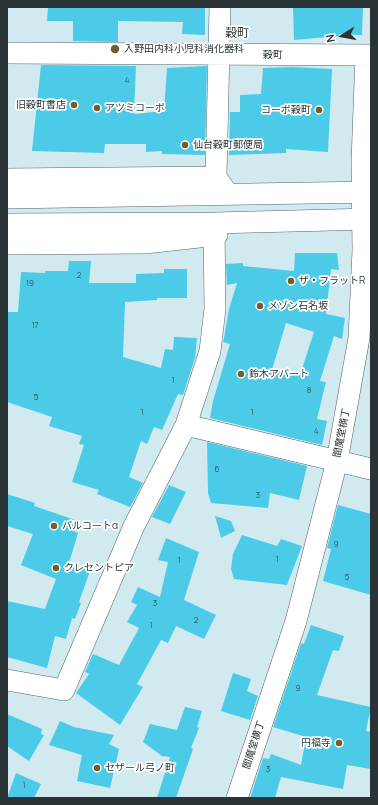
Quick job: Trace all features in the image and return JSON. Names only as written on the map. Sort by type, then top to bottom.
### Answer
[{"type":"street","points":[[220,7],[219,54],[222,185]]},
{"type":"street","name":"穀町","points":[[7,53],[368,55]]},
{"type":"street","name":"閻魔堂横丁","points":[[237,798],[296,621],[337,461],[359,338],[367,219],[368,55]]},
{"type":"street","points":[[7,179],[222,185],[367,192]]},
{"type":"street","points":[[7,198],[222,185]]},
{"type":"street","points":[[7,244],[145,242],[214,229],[284,220],[367,219]]},
{"type":"street","points":[[7,224],[214,229]]},
{"type":"street","points":[[7,680],[64,690],[134,526],[186,425],[210,351],[215,309],[214,229]]},
{"type":"street","points":[[186,425],[371,469]]},
{"type":"building","points":[[48,7],[205,7],[205,35],[182,34],[183,22],[118,21],[118,42],[73,41],[73,21],[47,21]]},
{"type":"building","points":[[293,7],[363,7],[362,35],[339,34],[339,36],[294,40]]},
{"type":"building","points":[[41,65],[136,66],[134,114],[164,111],[167,68],[207,66],[205,155],[162,154],[162,151],[146,152],[146,144],[105,144],[104,153],[32,151]]},
{"type":"building","points":[[292,67],[332,69],[328,152],[286,149],[286,153],[229,155],[230,112],[240,112],[240,95],[261,94],[263,68]]},
{"type":"building","points":[[295,253],[337,253],[339,270],[331,269],[326,314],[345,318],[342,339],[334,336],[320,381],[326,382],[317,419],[327,421],[322,445],[210,418],[213,401],[230,344],[223,342],[229,309],[237,283],[227,285],[226,264],[243,263],[243,266],[294,271]],"holes":[[[286,323],[314,332],[300,375],[272,370]]]},
{"type":"building","points":[[69,261],[91,261],[89,283],[136,283],[136,274],[164,273],[164,269],[187,269],[187,298],[157,298],[157,300],[125,302],[123,357],[161,368],[165,349],[173,350],[174,337],[197,338],[195,358],[183,395],[178,394],[162,430],[154,427],[147,444],[141,441],[129,477],[143,483],[130,507],[97,494],[99,490],[72,482],[84,445],[79,444],[82,436],[49,426],[52,417],[7,402],[7,312],[18,312],[21,272],[45,273],[45,271],[68,271]]},
{"type":"building","points":[[207,442],[307,466],[299,500],[270,493],[268,508],[211,503],[208,493]]},
{"type":"building","points":[[169,485],[186,492],[170,524],[152,517]]},
{"type":"building","points":[[7,494],[35,503],[34,506],[78,521],[75,532],[78,533],[69,563],[90,571],[79,602],[81,603],[75,619],[72,618],[66,639],[55,636],[47,668],[7,657],[7,601],[45,609],[56,579],[21,565],[33,534],[7,526]]},
{"type":"building","points":[[338,505],[371,514],[371,595],[323,581],[331,549],[327,548]]},
{"type":"building","points":[[215,516],[231,521],[235,531],[221,538]]},
{"type":"building","points":[[242,535],[277,546],[281,539],[302,546],[287,585],[234,579],[231,569],[233,554]]},
{"type":"building","points":[[166,538],[199,552],[184,600],[216,615],[204,639],[176,626],[168,643],[161,640],[137,684],[143,687],[120,725],[76,693],[89,674],[85,672],[93,654],[119,665],[139,628],[127,622],[137,605],[131,602],[138,587],[160,597],[168,562],[158,560]]},
{"type":"building","points":[[311,625],[344,636],[339,651],[333,650],[317,695],[371,707],[366,731],[371,732],[371,769],[347,765],[343,789],[281,777],[275,798],[250,798],[263,758],[269,759],[271,754],[301,765],[306,737],[273,727],[301,643],[304,644]]},
{"type":"building","points":[[233,673],[251,679],[247,691],[258,696],[250,720],[221,711]]},
{"type":"building","points":[[185,707],[202,711],[197,727],[199,728],[191,748],[193,749],[176,798],[157,798],[170,757],[162,756],[143,742],[150,724],[177,730]]},
{"type":"building","points":[[7,714],[42,729],[41,734],[44,735],[29,761],[7,746]]},
{"type":"building","name":"セザール弓ノ町","points":[[60,721],[74,727],[114,735],[109,744],[119,749],[110,788],[77,781],[82,755],[49,745]]},
{"type":"building","points":[[16,773],[41,784],[34,798],[7,798]]},
{"type":"place","name":"入野田内科小児科消化器科","points":[[115,49]]},
{"type":"place","name":"旧穀町書店","points":[[74,105]]},
{"type":"place","name":"アツミコーポ","points":[[97,108]]},
{"type":"place","name":"コーポ穀町","points":[[319,110]]},
{"type":"place","name":"仙台穀町郵便局","points":[[185,145]]},
{"type":"place","name":"ザ・フラットR","points":[[291,281]]},
{"type":"place","name":"メゾン石名坂","points":[[260,306]]},
{"type":"place","name":"鈴木アパート","points":[[241,374]]},
{"type":"place","name":"パルコートα","points":[[54,526]]},
{"type":"place","name":"クレセントピア","points":[[56,568]]},
{"type":"place","name":"円福寺","points":[[339,743]]},
{"type":"place","name":"セザール弓ノ町","points":[[97,768]]},
{"type":"district","name":"穀町","points":[[237,34]]}]
